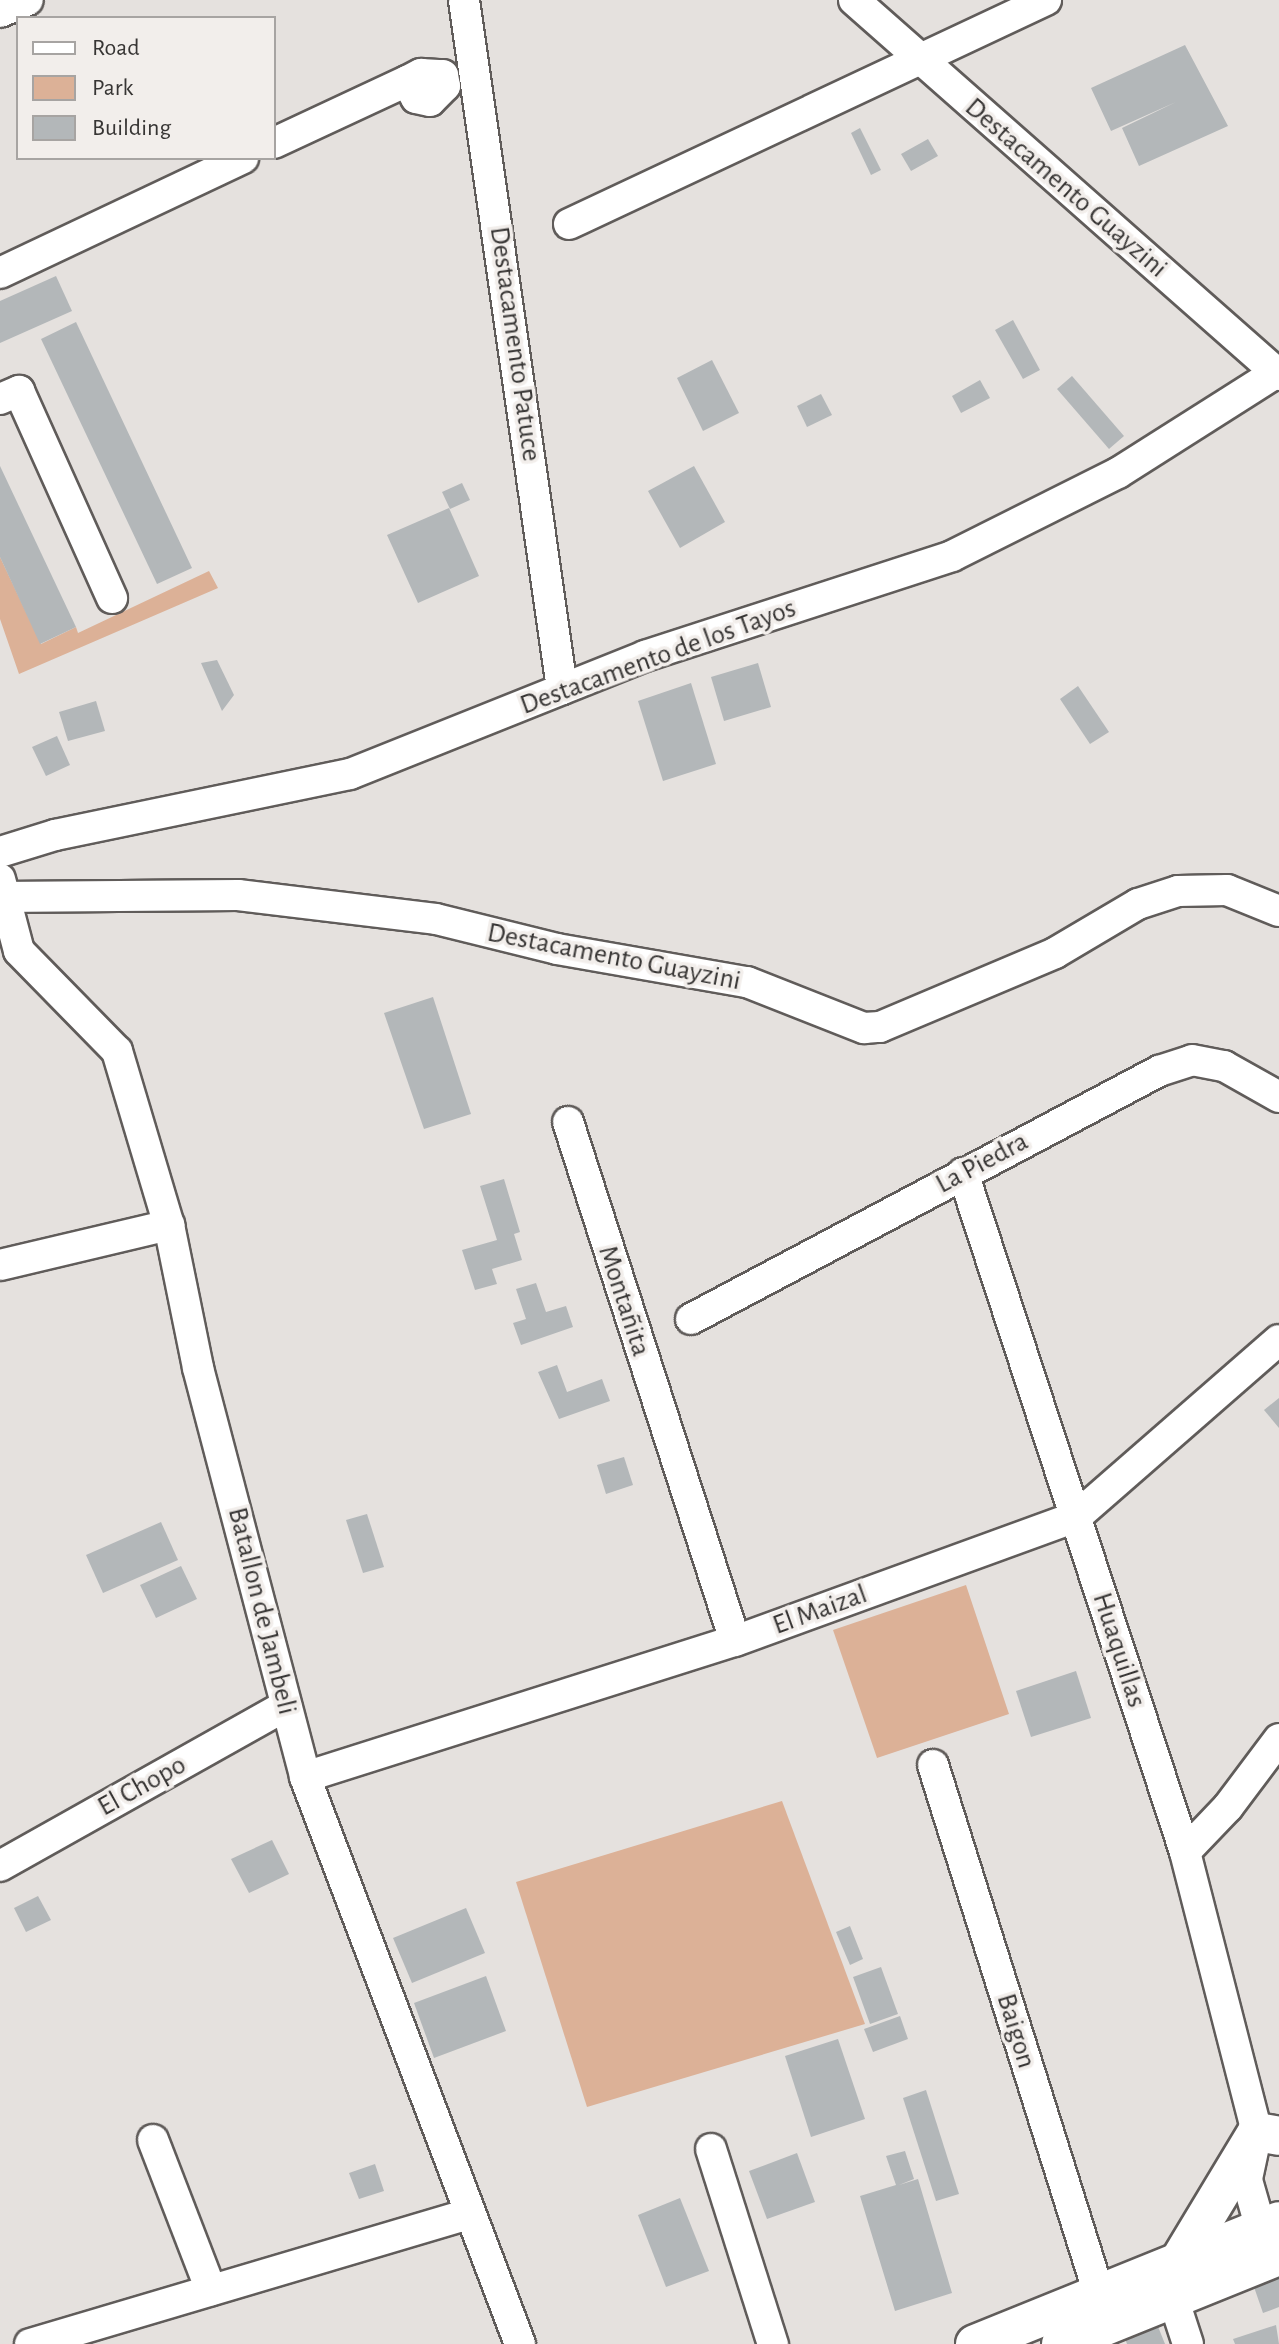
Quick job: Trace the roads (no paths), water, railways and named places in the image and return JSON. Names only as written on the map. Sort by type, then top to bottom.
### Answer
[{"type":"main road","points":[[975,2344],[1100,2297],[1175,2281],[1272,2137]]},
{"type":"main road","points":[[1061,2344],[1175,2281],[1272,2241]]},
{"type":"street","points":[[0,12],[28,0]]},
{"type":"street","name":"Destacamento Patuce","points":[[464,0],[562,689]]},
{"type":"street","name":"Destacamento Guayzini","points":[[854,0],[1278,373]]},
{"type":"street","points":[[569,224],[1046,0]]},
{"type":"street","points":[[276,142],[407,81]]},
{"type":"street","points":[[0,273],[239,160]]},
{"type":"street","name":"Destacamento de los Tayos","points":[[0,852],[55,835],[350,774],[645,656],[952,556],[1118,473],[1278,373]]},
{"type":"street","points":[[0,399],[19,391],[112,598]]},
{"type":"street","name":"Destacamento Guayzini","points":[[2,890],[238,895],[436,919],[557,949],[747,982],[864,1028],[880,1027],[1055,953],[1138,904],[1178,891],[1227,890],[1279,911]]},
{"type":"street","name":"Batallon de Jambeli","points":[[2,890],[19,951],[117,1051],[169,1225],[198,1368],[265,1611],[285,1706],[305,1777],[520,2344]]},
{"type":"street","name":"La Piedra","points":[[691,1319],[1159,1071],[1192,1060],[1224,1066],[1279,1097]]},
{"type":"street","name":"Montañita","points":[[568,1122],[735,1641]]},
{"type":"street","name":"Huaquillas","points":[[963,1173],[1185,1852],[1272,2137]]},
{"type":"street","points":[[0,1265],[169,1225]]},
{"type":"street","name":"El Maizal","points":[[305,1777],[735,1641],[1076,1517],[1279,1340]]},
{"type":"street","name":"El Chopo","points":[[0,1866],[285,1706]]},
{"type":"street","points":[[1185,1852],[1228,1807],[1279,1739]]},
{"type":"street","name":"Baigon","points":[[933,1765],[1100,2297]]},
{"type":"street","points":[[1272,2137],[1247,2180],[1272,2241]]},
{"type":"street","points":[[153,2140],[211,2290]]},
{"type":"street","points":[[711,2149],[773,2344]]},
{"type":"street","points":[[30,2344],[469,2214]]},
{"type":"street","points":[[1175,2281],[1188,2344]]}]
